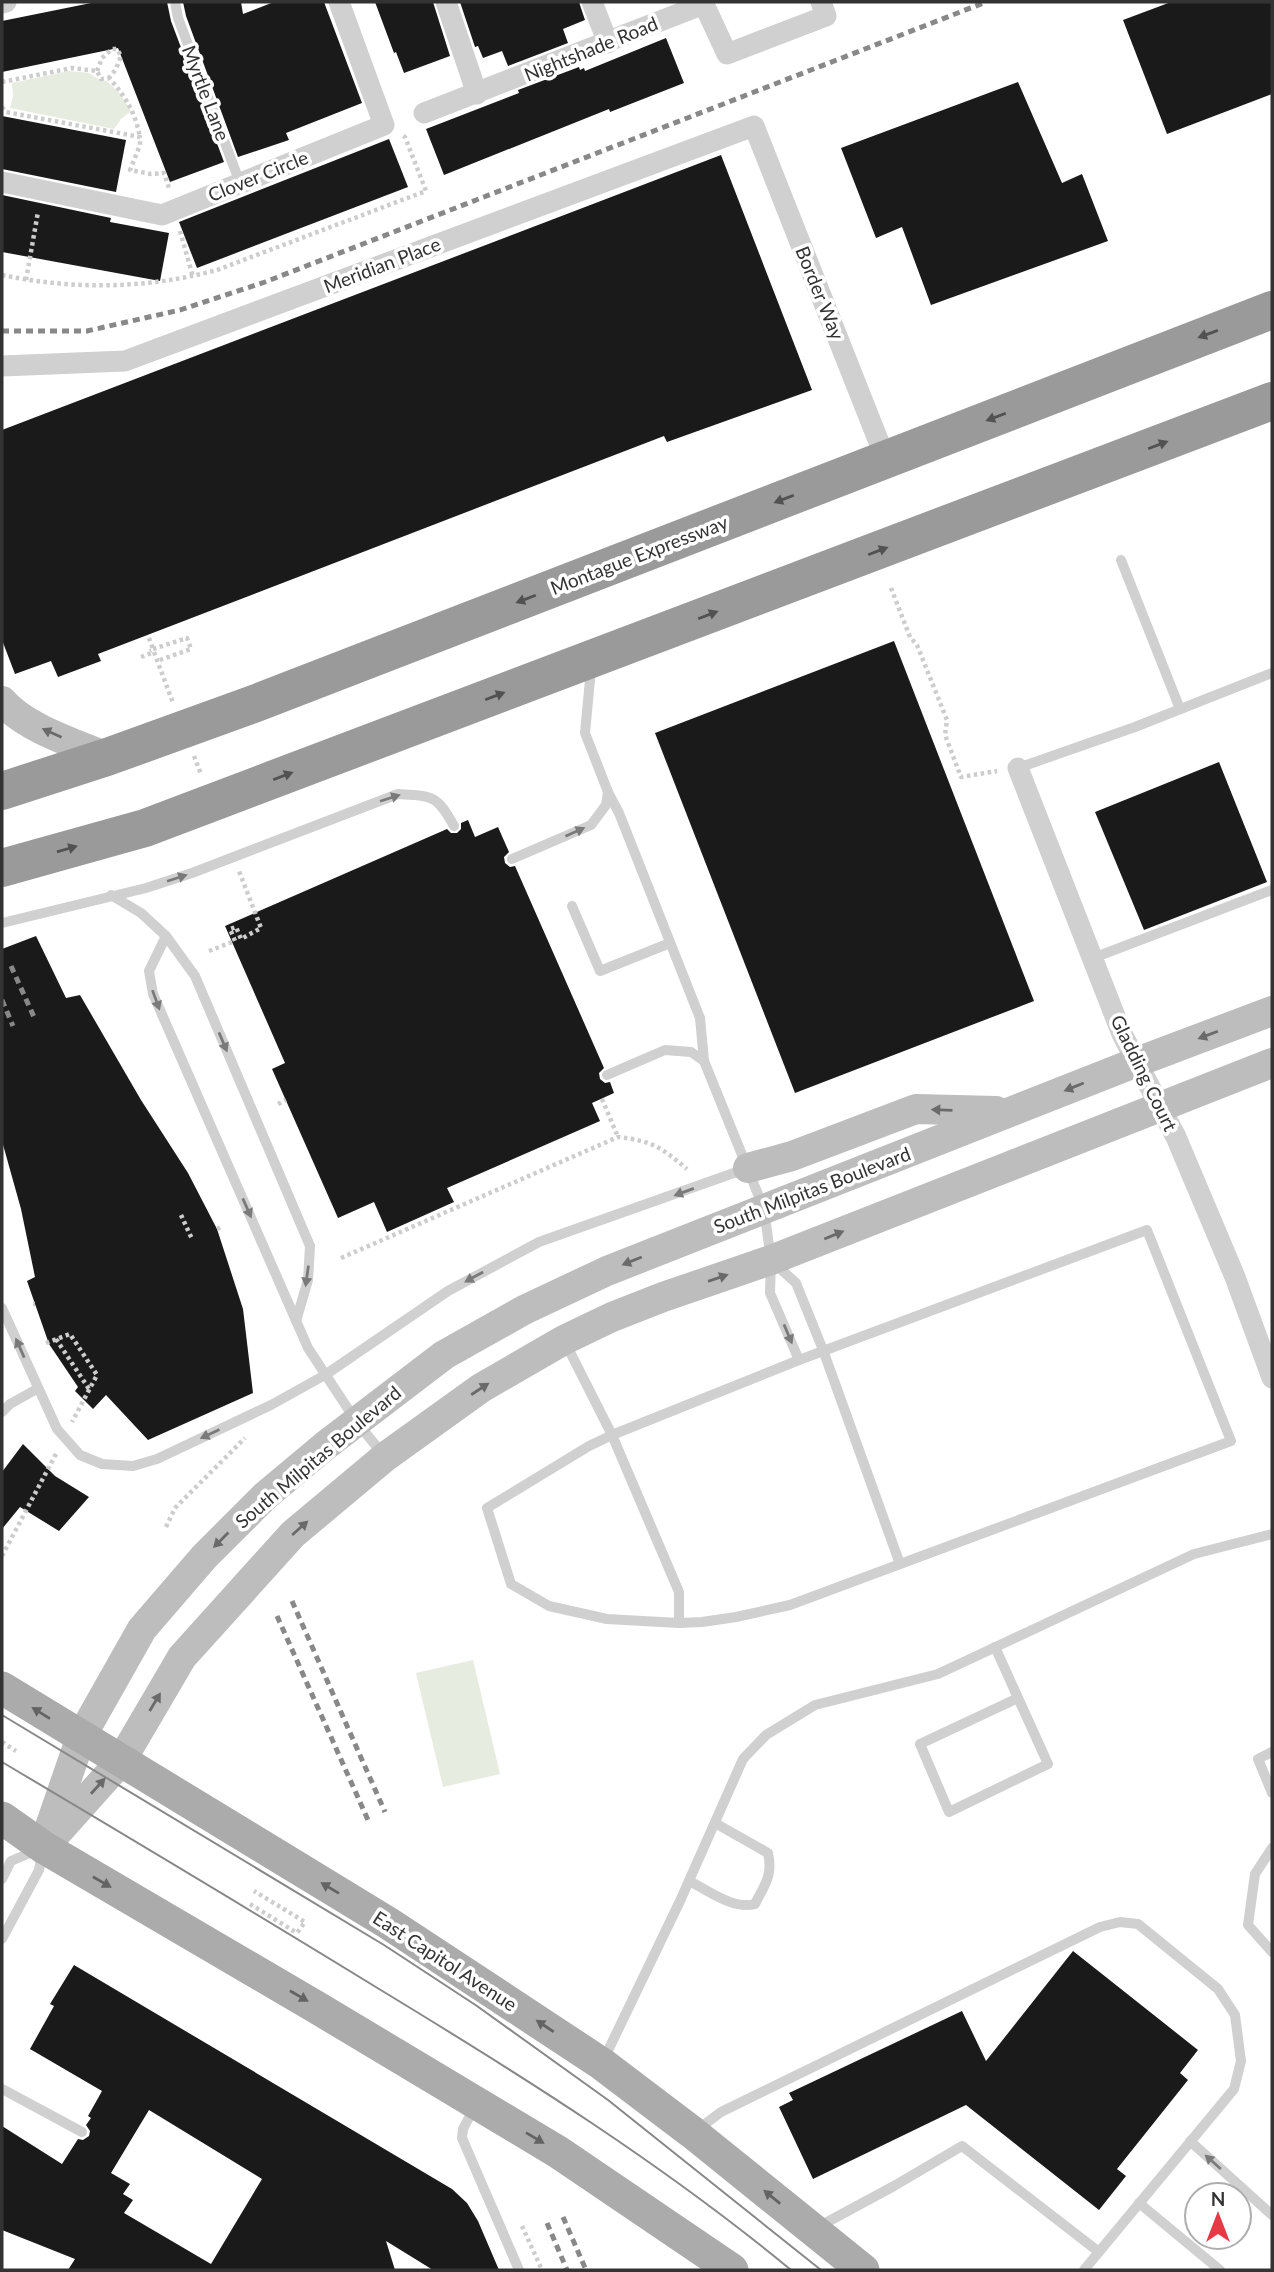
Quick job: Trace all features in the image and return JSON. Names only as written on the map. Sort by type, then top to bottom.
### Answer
[{"type":"highway","name":"Montague Expressway","points":[[2,791],[107,757],[259,702],[1272,310]]},
{"type":"highway","points":[[2,868],[145,828],[1272,401]]},
{"type":"main road","name":"East Capitol Avenue","points":[[2,1688],[388,1923],[602,2064],[693,2133],[863,2270]]},
{"type":"main road","points":[[2,1818],[43,1847],[558,2152],[732,2270]]},
{"type":"street","points":[[340,2],[384,125]]},
{"type":"street","points":[[446,2],[477,94]]},
{"type":"street","points":[[592,2],[608,43]]},
{"type":"street","points":[[704,3],[727,54],[826,16],[821,2]]},
{"type":"street","name":"Nightshade Road","points":[[424,113],[608,43],[704,3]]},
{"type":"street","name":"Clover Circle","points":[[2,183],[162,215],[384,125]]},
{"type":"street","name":"Meridian Place","points":[[2,366],[125,361],[754,126]]},
{"type":"street","name":"Border Way","points":[[754,126],[886,460]]},
{"type":"street","points":[[2,701],[10,710],[45,730],[107,757]]},
{"type":"street","name":"Gladding Court","points":[[1018,768],[1122,1034],[1176,1138],[1235,1277],[1272,1378]]},
{"type":"street","name":"South Milpitas Boulevard","points":[[43,1847],[81,1737],[142,1629],[204,1557],[265,1496],[356,1421],[444,1356],[524,1310],[607,1271],[1272,1011]]},
{"type":"street","points":[[43,1847],[121,1761],[182,1657],[293,1534],[385,1457],[481,1388],[564,1340],[663,1297],[771,1260],[1272,1063]]},
{"type":"street","points":[[748,1168],[792,1156],[916,1109],[1010,1112]]},
{"type":"lane","name":"Myrtle Lane","points":[[175,2],[178,18],[240,183]]},
{"type":"lane","points":[[1121,560],[1180,709]]},
{"type":"lane","points":[[592,659],[585,733],[700,1018],[704,1060],[764,1209],[771,1260],[771,1293],[799,1360]]},
{"type":"lane","points":[[1018,768],[1272,673]]},
{"type":"lane","points":[[512,859],[592,825],[606,806],[608,792]]},
{"type":"lane","points":[[2,923],[146,888],[398,794],[424,795],[442,804],[454,826]]},
{"type":"lane","points":[[1093,958],[1272,890]]},
{"type":"lane","points":[[111,895],[141,913],[166,936],[195,976],[310,1246],[308,1280],[296,1321]]},
{"type":"lane","points":[[572,906],[600,971],[670,943]]},
{"type":"lane","points":[[166,936],[149,971],[153,994],[308,1348],[356,1421],[385,1457]]},
{"type":"lane","points":[[607,1075],[665,1050],[691,1052],[704,1060]]},
{"type":"lane","points":[[2,1308],[57,1429],[80,1454],[102,1464],[133,1466],[157,1459],[271,1405],[325,1375],[448,1291],[538,1242],[748,1168]]},
{"type":"lane","points":[[1147,1230],[1231,1441],[790,1605],[736,1617],[679,1623],[607,1619],[549,1606],[511,1584],[487,1508],[589,1446],[612,1435],[799,1360],[1147,1230]]},
{"type":"lane","points":[[771,1260],[796,1283],[900,1564]]},
{"type":"lane","points":[[564,1340],[612,1435],[679,1592],[679,1623]]},
{"type":"lane","points":[[2,1412],[10,1404],[37,1389]]},
{"type":"lane","points":[[602,2064],[689,1881],[743,1759],[766,1735],[814,1705],[938,1674],[1194,1554],[1272,1534]]},
{"type":"lane","points":[[995,1647],[1048,1764],[949,1812],[920,1744],[1018,1698]]},
{"type":"lane","points":[[1272,1752],[1258,1759],[1272,1793]]},
{"type":"lane","points":[[689,1881],[737,1904],[747,1906],[755,1904],[770,1875],[768,1853],[715,1823]]},
{"type":"lane","points":[[2,1879],[11,1861],[43,1847]]},
{"type":"lane","points":[[2,1939],[39,1870],[43,1847]]},
{"type":"lane","points":[[1272,1848],[1255,1874],[1248,1926],[1272,1952]]},
{"type":"lane","points":[[693,2133],[721,2112],[1100,1927],[1120,1922],[1138,1924],[1218,1989],[1235,2015],[1241,2062],[1234,2089],[1084,2270]]},
{"type":"lane","points":[[2,2090],[82,2132]]},
{"type":"lane","points":[[477,2103],[463,2129],[462,2138],[519,2270]]},
{"type":"lane","points":[[1190,2141],[1272,2215]]},
{"type":"lane","points":[[813,2230],[962,2147],[1099,2252]]},
{"type":"lane","points":[[1139,2203],[1220,2270]]},
{"type":"path","points":[[112,49],[117,49],[121,56],[109,78],[101,79],[97,71],[102,58],[112,49]]},
{"type":"path","points":[[2,82],[72,68],[97,71]]},
{"type":"path","points":[[109,78],[132,108],[140,137],[130,170],[151,174],[164,173],[193,277]]},
{"type":"path","points":[[3,110],[140,137]]},
{"type":"path","points":[[2,275],[62,285],[99,287],[193,277],[426,191],[405,137],[384,125]]},
{"type":"path","points":[[26,280],[42,190]]},
{"type":"path","points":[[891,588],[947,720],[945,735],[961,777],[1018,768]]},
{"type":"path","points":[[149,638],[153,649]]},
{"type":"path","points":[[141,657],[153,649],[187,638],[191,649],[157,661]]},
{"type":"path","points":[[209,951],[235,941],[230,929],[236,927],[241,939],[261,928],[256,913]]},
{"type":"path","points":[[602,1099],[618,1137]]},
{"type":"path","points":[[278,1104],[286,1100]]},
{"type":"path","points":[[341,1258],[618,1137],[643,1140],[663,1149],[687,1169]]},
{"type":"path","points":[[181,1215],[192,1239]]},
{"type":"path","points":[[46,1343],[70,1334],[97,1375],[71,1424]]},
{"type":"path","points":[[56,1339],[89,1390]]},
{"type":"path","points":[[166,1527],[175,1508],[260,1424],[271,1405]]},
{"type":"path","points":[[2,1556],[58,1448]]},
{"type":"path","points":[[2,1742],[16,1751]]},
{"type":"path","points":[[250,1904],[297,1933],[305,1922],[254,1891]]},
{"type":"shaded area","points":[[69,71],[89,73],[101,81],[107,81],[121,95],[131,111],[114,129],[10,108],[12,83]]},
{"type":"shaded area","points":[[473,1660],[500,1774],[443,1787],[416,1673]]},
{"type":"building","points":[[96,2],[167,2],[171,21],[224,162],[170,182],[118,48],[2,72],[2,21]]},
{"type":"building","points":[[183,2],[241,2],[243,14],[274,2],[324,2],[362,103],[286,133],[289,140],[238,157]]},
{"type":"building","points":[[375,2],[433,2],[450,56],[404,73]]},
{"type":"building","points":[[460,2],[579,2],[585,20],[563,29],[568,43],[508,66],[502,51],[483,58],[478,46],[475,47]]},
{"type":"building","points":[[1171,2],[1272,2],[1272,94],[1167,134],[1123,20]]},
{"type":"building","points":[[666,38],[684,83],[610,112],[609,109],[444,175],[426,129],[519,93],[518,90],[579,67],[585,71]]},
{"type":"building","points":[[1018,82],[1062,183],[1082,174],[1108,241],[931,305],[902,227],[876,238],[841,148]]},
{"type":"building","points":[[2,116],[126,140],[116,192],[2,169]]},
{"type":"building","points":[[389,139],[408,187],[197,268],[179,222]]},
{"type":"building","points":[[721,155],[812,390],[667,442],[664,436],[98,654],[101,661],[58,677],[51,661],[15,674],[2,640],[2,430]]},
{"type":"building","points":[[2,195],[111,218],[110,222],[169,233],[160,281],[2,252]]},
{"type":"building","points":[[894,641],[1034,1001],[795,1093],[655,733]]},
{"type":"building","points":[[1219,762],[1267,882],[1144,930],[1095,812]]},
{"type":"building","points":[[468,820],[475,837],[498,827],[509,852],[504,857],[505,863],[510,867],[515,866],[604,1068],[599,1073],[600,1079],[605,1083],[610,1082],[614,1093],[592,1103],[600,1121],[447,1188],[454,1202],[387,1232],[374,1202],[338,1218],[272,1069],[285,1063],[225,926],[447,829],[451,833],[457,833],[461,829],[461,823]]},
{"type":"building","points":[[36,936],[66,998],[80,995],[141,1100],[188,1173],[217,1229],[243,1309],[253,1393],[148,1440],[106,1395],[93,1409],[75,1391],[78,1387],[49,1344],[27,1281],[35,1277],[21,1209],[2,1141],[2,949]]},
{"type":"building","points":[[23,1444],[55,1476],[89,1497],[59,1531],[20,1507],[2,1529],[2,1472]]},
{"type":"building","points":[[1073,1951],[1198,2050],[1180,2073],[1188,2080],[1117,2169],[1126,2176],[1099,2210],[966,2105],[813,2179],[779,2107],[793,2100],[789,2093],[962,2011],[986,2061]]},
{"type":"building","points":[[74,1965],[452,2189],[467,2203],[478,2221],[499,2270],[433,2270],[386,2241],[395,2270],[68,2270],[75,2259],[2,2230],[2,2126],[62,2164],[78,2139],[83,2140],[89,2136],[90,2131],[86,2125],[91,2118],[88,2116],[102,2091],[30,2049],[54,2006],[50,2004]],"holes":[[[149,2110],[262,2179],[211,2264],[124,2213],[133,2200],[123,2194],[130,2184],[111,2173]]]},
{"type":"tram line","points":[[2,1715],[384,1945],[477,2006],[608,2100],[821,2270]]},
{"type":"tram line","points":[[2,1762],[289,1934],[541,2090],[694,2194],[791,2270]]},
{"type":"railway","points":[[2,331],[87,331],[180,310],[265,282],[986,2]]},
{"type":"railway","points":[[11,966],[34,1017]]},
{"type":"railway","points":[[2,1000],[13,1026]]},
{"type":"railway","points":[[292,1601],[385,1812]]},
{"type":"railway","points":[[277,1616],[368,1820]]},
{"type":"railway","points":[[563,2217],[586,2270]]},
{"type":"railway","points":[[547,2223],[567,2270]]}]
